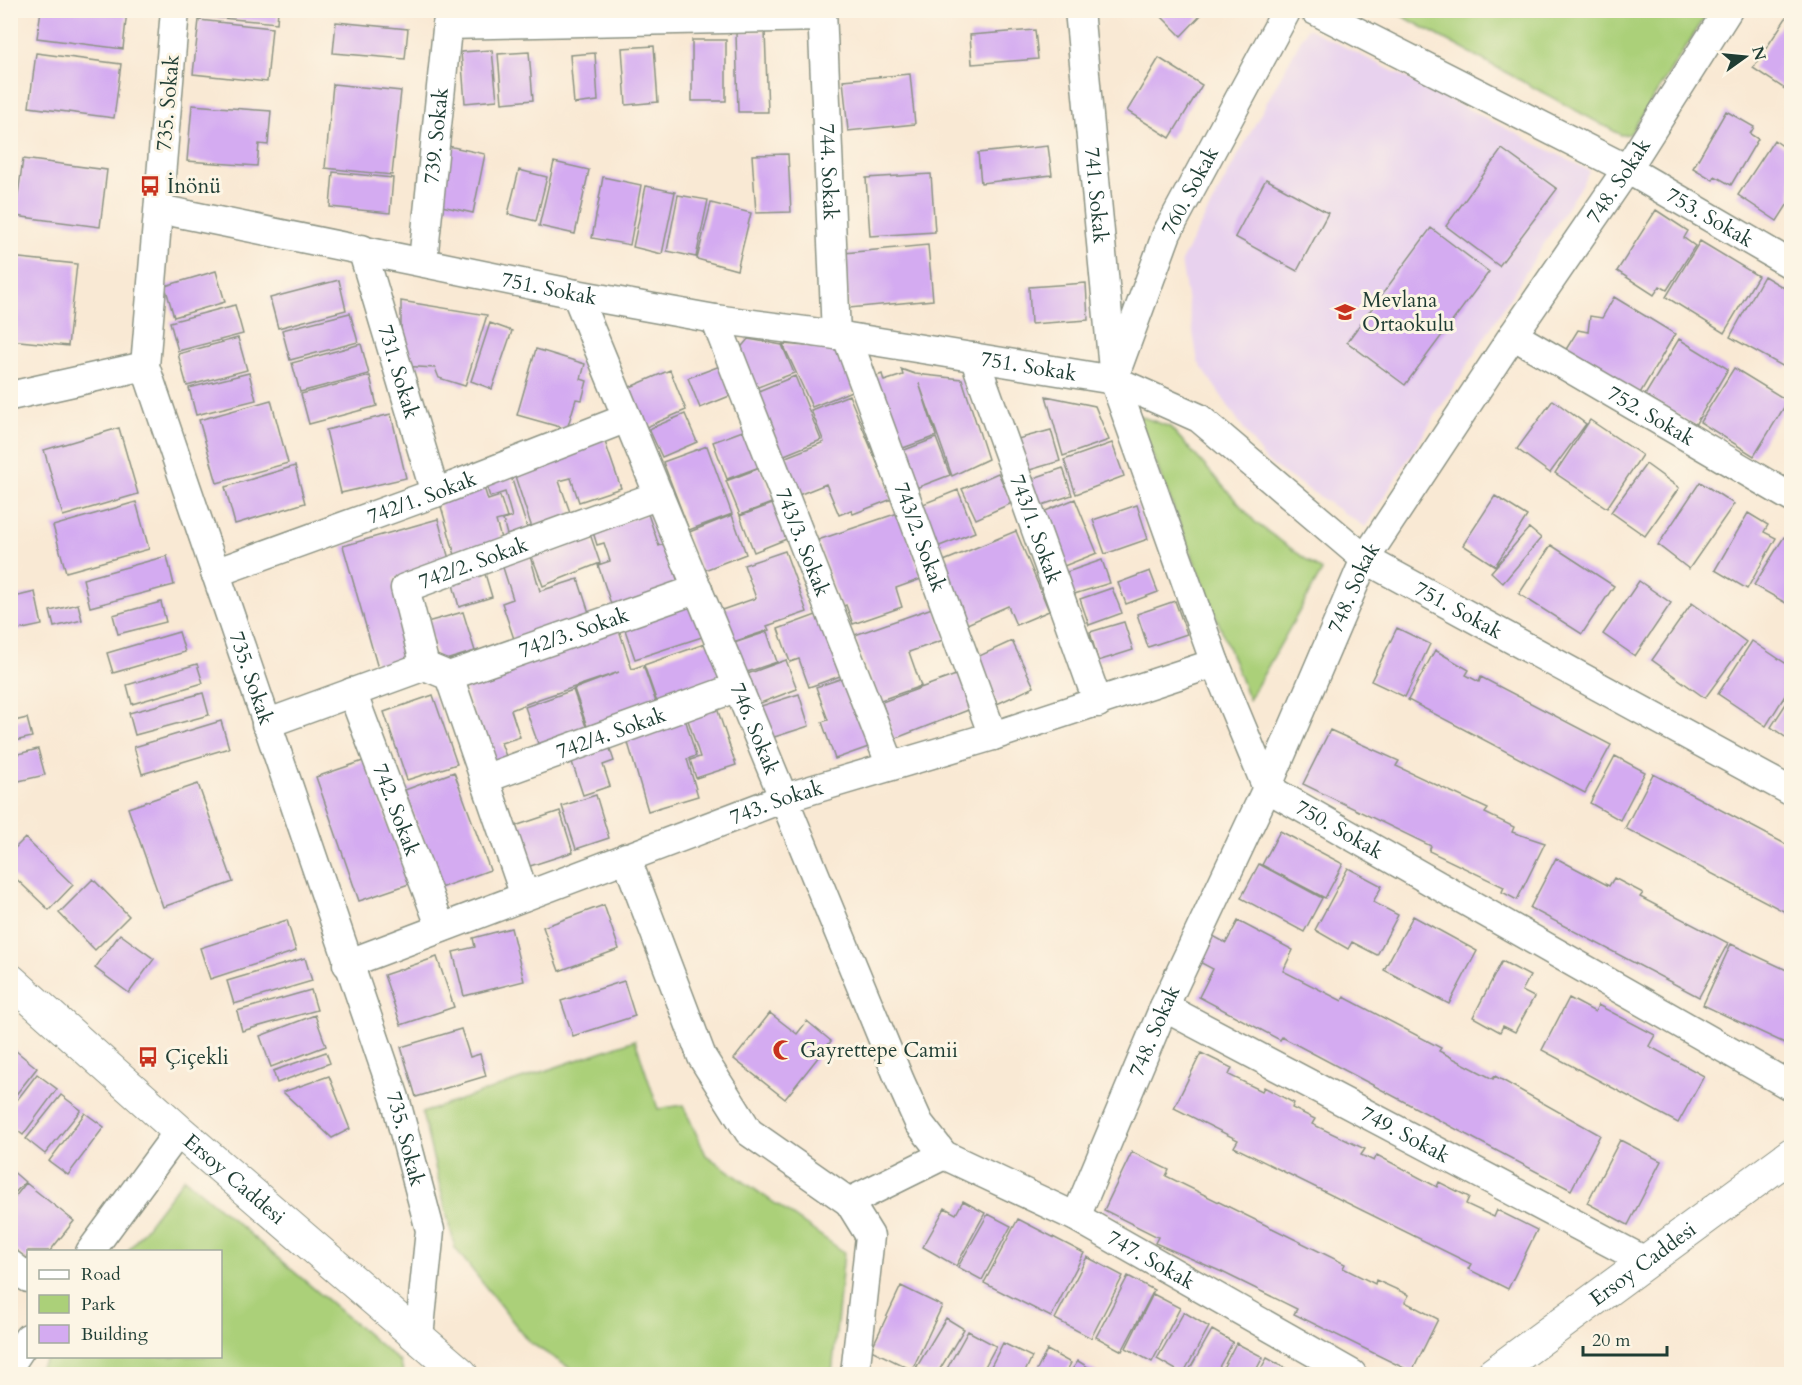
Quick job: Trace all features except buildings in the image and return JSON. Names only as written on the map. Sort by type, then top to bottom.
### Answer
[{"type":"main road","name":"Ersoy Caddesi","points":[[10,980],[179,1131],[461,1374]]},
{"type":"main road","name":"Ersoy Caddesi","points":[[1493,1374],[1791,1154]]},
{"type":"street","name":"735. Sokak","points":[[175,10],[145,366],[347,964],[395,1098],[430,1230],[419,1337]]},
{"type":"street","name":"741. Sokak","points":[[1079,10],[1114,380]]},
{"type":"street","name":"760. Sokak","points":[[1114,380],[1167,233],[1287,10]]},
{"type":"street","name":"753. Sokak","points":[[1314,10],[1627,170],[1791,265]]},
{"type":"street","name":"748. Sokak","points":[[1076,1217],[1164,1007],[1267,788],[1365,559],[1513,335],[1627,170],[1728,10]]},
{"type":"street","points":[[448,18],[822,14]]},
{"type":"street","name":"744. Sokak","points":[[822,14],[842,336]]},
{"type":"street","name":"739. Sokak","points":[[423,261],[448,18]]},
{"type":"street","name":"751. Sokak","points":[[159,209],[576,294],[715,319],[842,336],[1114,380],[1199,418],[1365,559],[1791,792]]},
{"type":"street","name":"731. Sokak","points":[[362,249],[435,493]]},
{"type":"street","name":"746. Sokak","points":[[576,294],[900,1081],[920,1123],[944,1155]]},
{"type":"street","name":"743/3. Sokak","points":[[715,319],[891,766]]},
{"type":"street","name":"752. Sokak","points":[[1513,335],[1791,498]]},
{"type":"street","name":"743/2. Sokak","points":[[842,336],[993,736]]},
{"type":"street","name":"743/1. Sokak","points":[[974,357],[1098,703]]},
{"type":"street","points":[[10,396],[145,366]]},
{"type":"street","points":[[1114,380],[1215,663],[1267,788]]},
{"type":"street","name":"742/1. Sokak","points":[[215,573],[435,493],[627,418]]},
{"type":"street","name":"742/2. Sokak","points":[[525,896],[484,779],[437,671],[405,588],[659,495]]},
{"type":"street","name":"742/3. Sokak","points":[[266,724],[352,692],[437,671],[698,589]]},
{"type":"street","name":"743. Sokak","points":[[347,964],[783,798],[993,736],[1215,663]]},
{"type":"street","name":"742/4. Sokak","points":[[484,779],[738,687]]},
{"type":"street","name":"742. Sokak","points":[[352,692],[441,928]]},
{"type":"street","name":"750. Sokak","points":[[1267,788],[1791,1087]]},
{"type":"street","points":[[626,857],[702,1058],[749,1132],[849,1202],[870,1236],[855,1374]]},
{"type":"street","name":"749. Sokak","points":[[1164,1007],[1647,1262]]},
{"type":"street","points":[[91,1250],[179,1131]]},
{"type":"street","points":[[849,1202],[944,1155]]},
{"type":"street","name":"747. Sokak","points":[[944,1155],[1076,1217],[1352,1374]]},
{"type":"street","points":[[10,1264],[27,1277]]},
{"type":"street","points":[[10,1365],[27,1340]]},
{"type":"shaded area","name":"Mevlana Ortaokulu","points":[[1307,28],[1590,171],[1365,527],[1266,461],[1198,362],[1181,261]]},
{"type":"green space","points":[[1709,10],[1630,134],[1621,135],[1393,11]]},
{"type":"green space","points":[[1137,415],[1170,427],[1256,523],[1322,571],[1249,700]]},
{"type":"green space","points":[[635,1040],[658,1109],[683,1105],[706,1155],[844,1252],[832,1374],[579,1374],[529,1342],[455,1248],[422,1113]]},
{"type":"green space","points":[[184,1178],[400,1362],[404,1374],[34,1374],[47,1358],[222,1358],[222,1250],[129,1250]]},
{"type":"place","name":"İnönü","points":[[150,186]]},
{"type":"place","name":"Mevlana Ortaokulu","points":[[1345,312]]},
{"type":"place","name":"Gayrettepe Camii","points":[[783,1050]]},
{"type":"place","name":"Çiçekli","points":[[148,1057]]}]
